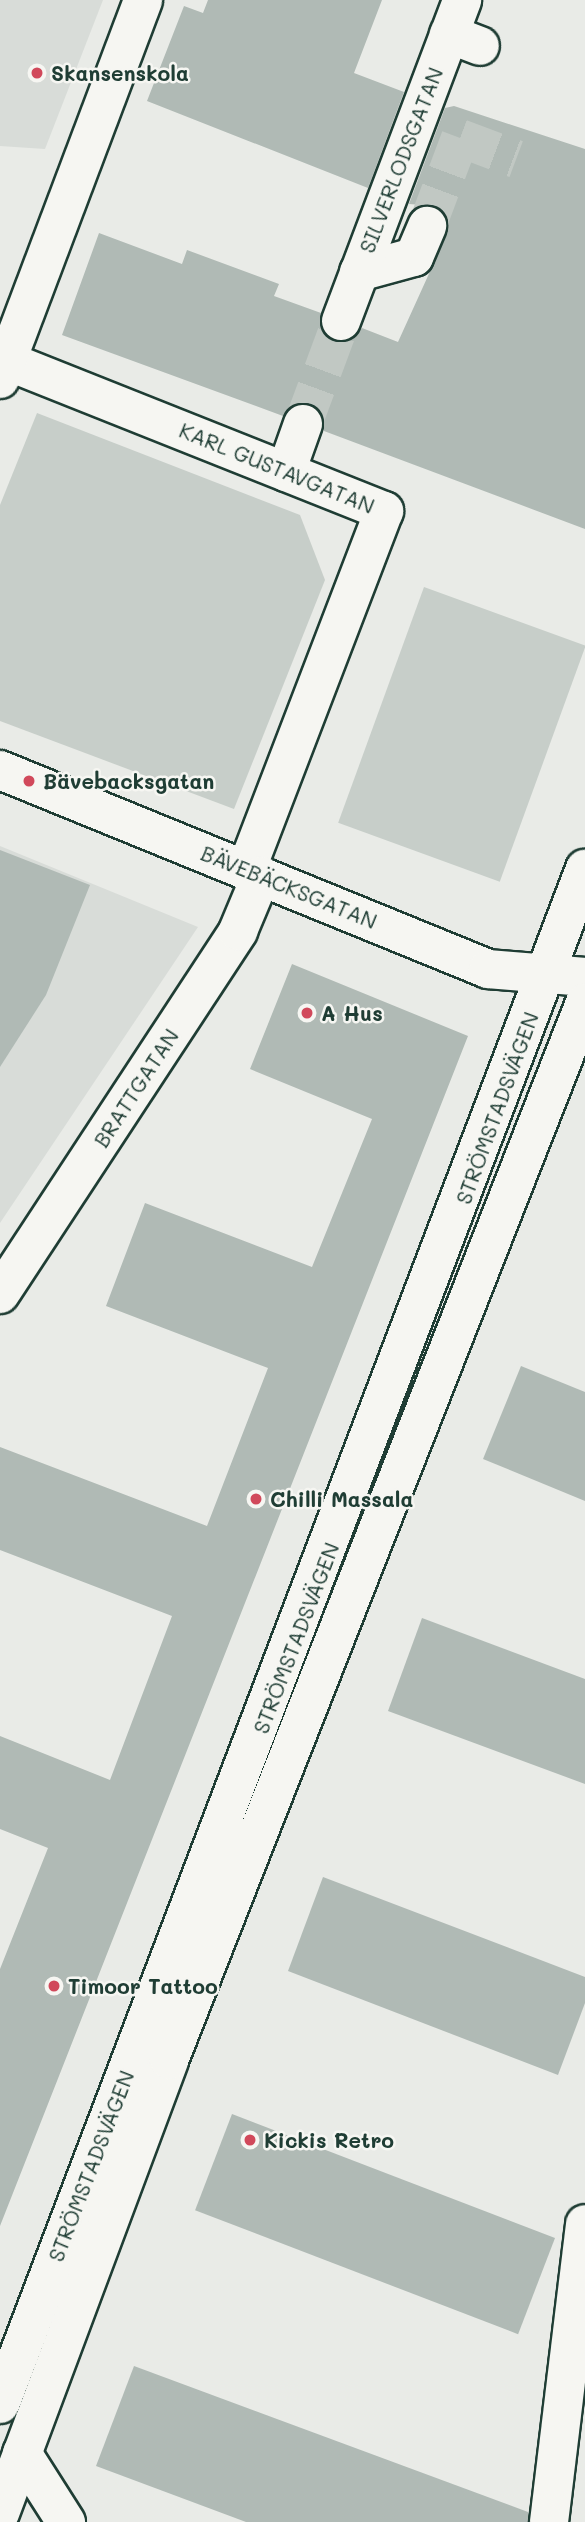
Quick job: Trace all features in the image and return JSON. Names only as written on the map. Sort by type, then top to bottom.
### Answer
[{"type":"main road","name":"KARL GUSTAVGATAN","points":[[143,0],[3,370],[286,472],[384,511],[253,873]]},
{"type":"main road","name":"SILVERLODSGATAN","points":[[341,321],[359,272],[464,27]]},
{"type":"main road","points":[[359,272],[414,257],[427,226]]},
{"type":"main road","points":[[286,472],[303,424]]},
{"type":"main road","name":"BÄVEBÄCKSGATAN","points":[[0,769],[488,969],[546,976],[585,977]]},
{"type":"main road","name":"STRÖMSTADSVÄGEN","points":[[0,2404],[585,869]]},
{"type":"main road","name":"BRATTGATAN","points":[[0,1294],[238,931],[253,873]]},
{"type":"main road","name":"STRÖMSTADSVÄGEN","points":[[0,2513],[169,2060],[585,1003]]},
{"type":"main road","points":[[549,2522],[585,2224]]},
{"type":"main road","points":[[22,2453],[66,2522]]},
{"type":"shaded area","name":"Skansenskola","points":[[0,0],[103,0],[45,149],[0,146]]},
{"type":"shaded area","points":[[37,413],[300,515],[325,580],[234,809],[0,721],[0,505]]},
{"type":"shaded area","points":[[424,587],[585,646],[500,882],[338,823]]},
{"type":"shaded area","points":[[0,846],[198,927],[0,1223]]},
{"type":"building","points":[[208,0],[382,0],[354,73],[404,92],[368,188],[147,101],[184,6],[203,13]]},
{"type":"building","points":[[454,106],[585,149],[585,529],[324,431],[324,419],[311,404],[298,403],[283,416],[62,335],[99,233],[182,264],[187,250],[279,284],[274,296],[321,313],[324,334],[334,342],[354,338],[362,328],[398,342],[447,234],[449,223],[436,206],[409,204],[445,108]]},
{"type":"building","points":[[0,850],[90,885],[46,995],[0,1067]]},
{"type":"building","points":[[292,964],[468,1036],[0,2226],[0,1969],[48,1848],[0,1829],[0,1736],[110,1780],[172,1616],[0,1550],[0,1447],[207,1526],[268,1368],[106,1306],[145,1203],[312,1267],[372,1119],[250,1069]]},
{"type":"building","points":[[521,1366],[585,1392],[585,1501],[483,1459]]},
{"type":"building","points":[[422,1618],[585,1679],[585,1784],[388,1711]]},
{"type":"building","points":[[323,1877],[585,1977],[585,2003],[558,2075],[288,1971]]},
{"type":"building","points":[[232,2114],[555,2238],[518,2334],[195,2210]]},
{"type":"building","points":[[134,2366],[528,2512],[528,2522],[246,2522],[96,2466]]},
{"type":"tunnel","points":[[427,226],[460,138],[516,159]]},
{"type":"tunnel","points":[[303,424],[341,321]]},
{"type":"place","name":"Skansenskola","points":[[37,73]]},
{"type":"place","name":"Bävebacksgatan","points":[[29,781]]},
{"type":"place","name":"A Hus","points":[[307,1013]]},
{"type":"place","name":"Chilli Massala","points":[[256,1499]]},
{"type":"place","name":"Timoor Tattoo","points":[[54,1986]]},
{"type":"place","name":"Kickis Retro","points":[[250,2140]]}]
